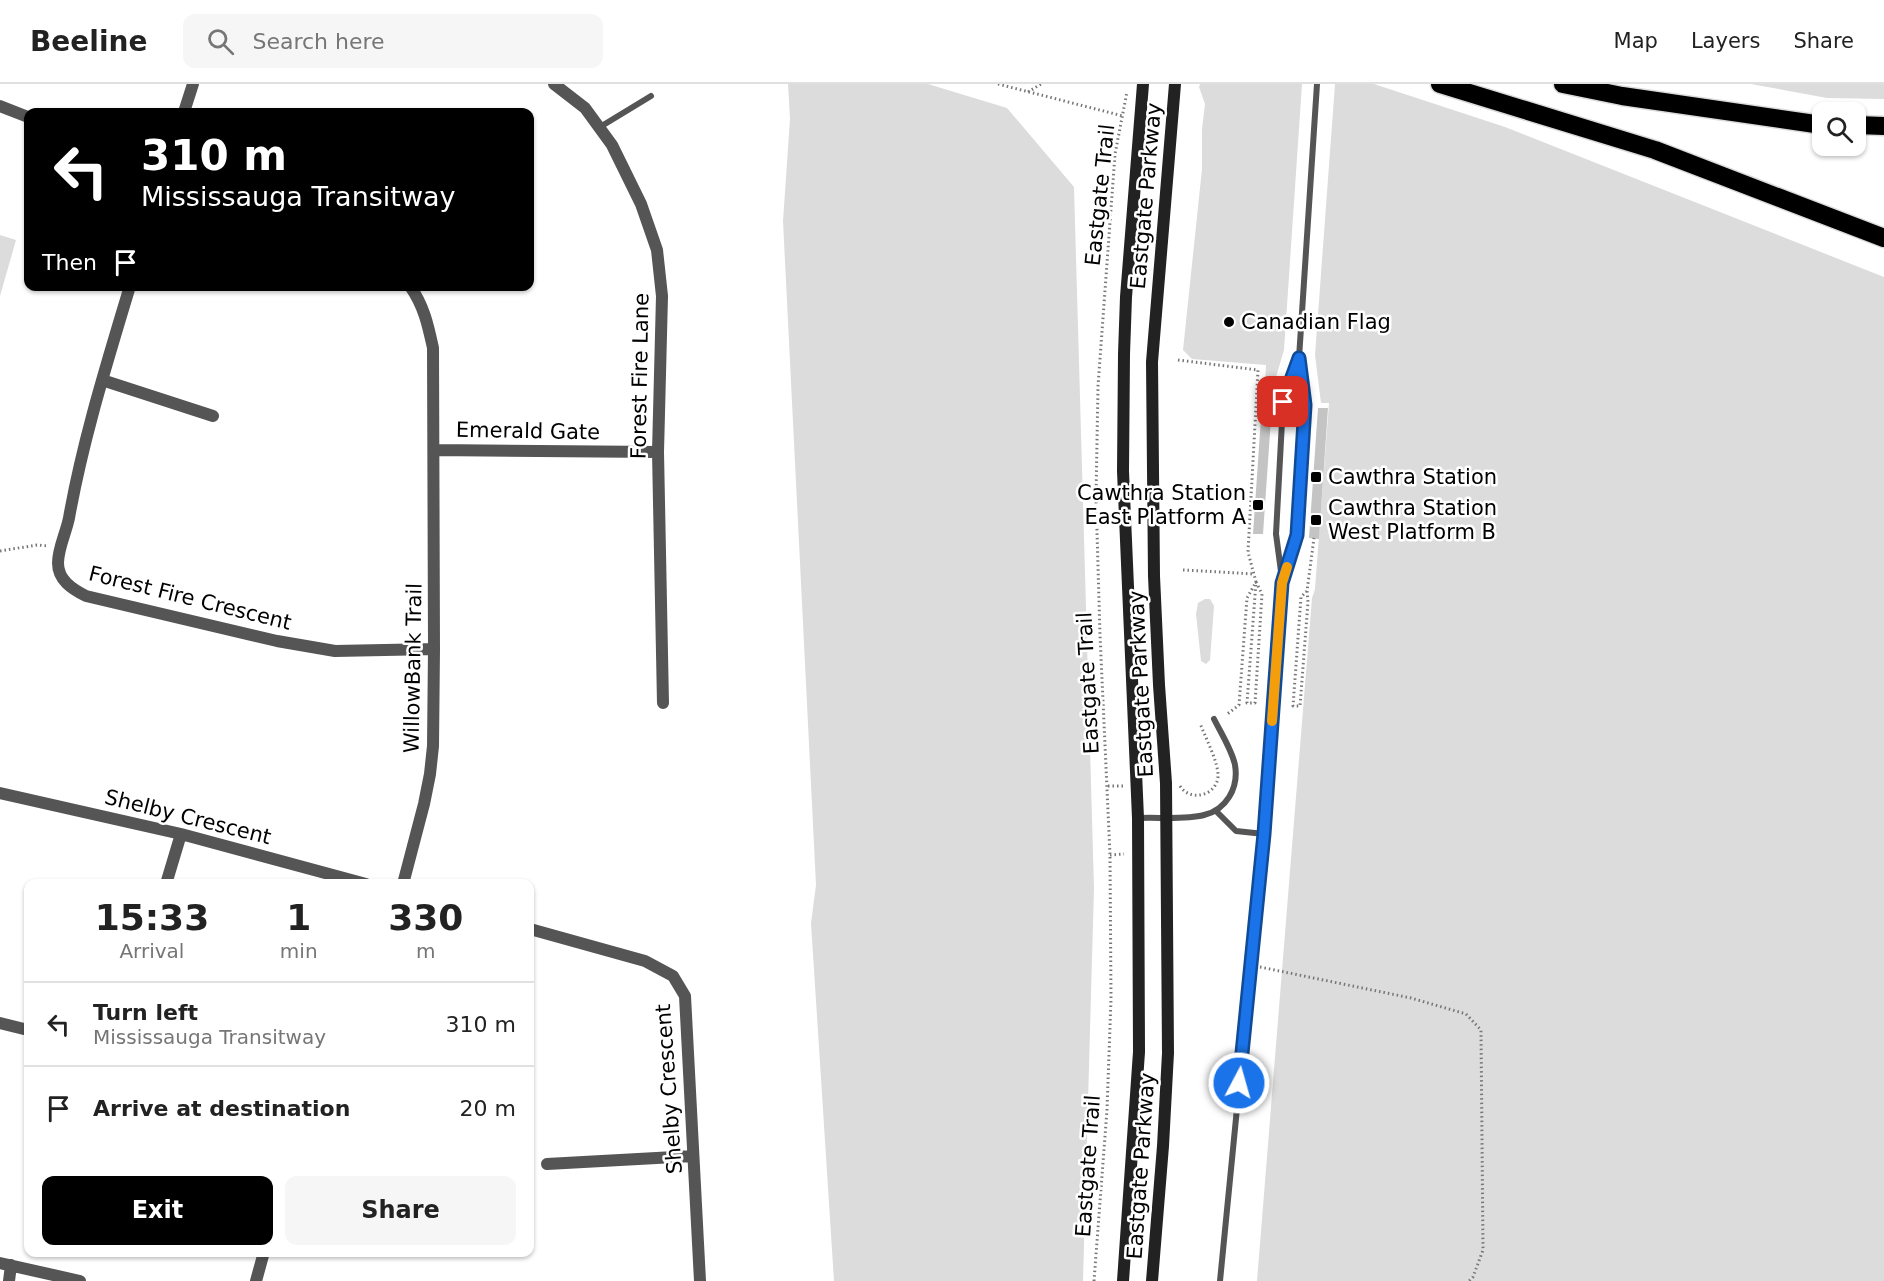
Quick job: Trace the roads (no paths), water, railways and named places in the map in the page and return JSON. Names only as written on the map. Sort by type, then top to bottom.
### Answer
[{"type":"highway","points":[[1440,84],[1655,150],[1884,238]]},
{"type":"highway","points":[[1563,84],[1622,96],[1812,124]]},
{"type":"highway","points":[[1866,125],[1884,126]]},
{"type":"main road","name":"Eastgate Parkway","points":[[1123,1281],[1139,1052],[1138,818],[1123,459],[1126,297],[1143,84]]},
{"type":"main road","name":"Eastgate Parkway","points":[[1152,1281],[1168,1053],[1167,817],[1154,587],[1152,362],[1175,84]]},
{"type":"street","points":[[185,108],[193,84]]},
{"type":"street","name":"Forest Fire Lane","points":[[554,84],[585,108],[612,145],[641,204],[657,249],[662,296],[658,452],[663,703]]},
{"type":"street","points":[[0,106],[24,115]]},
{"type":"street","name":"Forest Fire Crescent","points":[[129,291],[78,468],[61,547],[58,563],[61,575],[70,587],[86,596],[277,641],[334,651],[434,649]]},
{"type":"street","points":[[413,291],[428,320],[433,348],[434,450]]},
{"type":"street","points":[[102,380],[213,416]]},
{"type":"street","name":"Emerald Gate","points":[[434,450],[658,452]]},
{"type":"street","name":"WillowBank Trail","points":[[404,879],[430,774],[433,746],[434,450]]},
{"type":"street","name":"Shelby Crescent","points":[[0,793],[181,834],[348,879]]},
{"type":"street","points":[[168,879],[181,834]]},
{"type":"street","name":"Shelby Crescent","points":[[534,930],[645,961],[673,976],[685,996],[700,1281]]},
{"type":"street","points":[[0,1023],[24,1029]]},
{"type":"street","points":[[547,1164],[693,1156]]},
{"type":"street","points":[[256,1281],[263,1257]]},
{"type":"street","points":[[9,1281],[6,1264],[80,1281]]},
{"type":"lane","points":[[1282,583],[1297,535],[1305,405],[1299,358],[1317,84]]},
{"type":"lane","points":[[600,127],[651,96]]},
{"type":"lane","points":[[1220,1281],[1264,834],[1282,583],[1276,534],[1283,402],[1299,358]]},
{"type":"lane","points":[[1138,818],[1203,816],[1216,811],[1229,799],[1236,782],[1235,764],[1214,719]]},
{"type":"lane","points":[[1216,811],[1236,831],[1264,834]]},
{"type":"place","name":"Canadian Flag","points":[[1229,322]]},
{"type":"place","name":"Cawthra Station","points":[[1316,477]]},
{"type":"place","name":"Cawthra Station East Platform A","points":[[1258,505]]},
{"type":"place","name":"Cawthra Station West Platform B","points":[[1316,520]]}]
